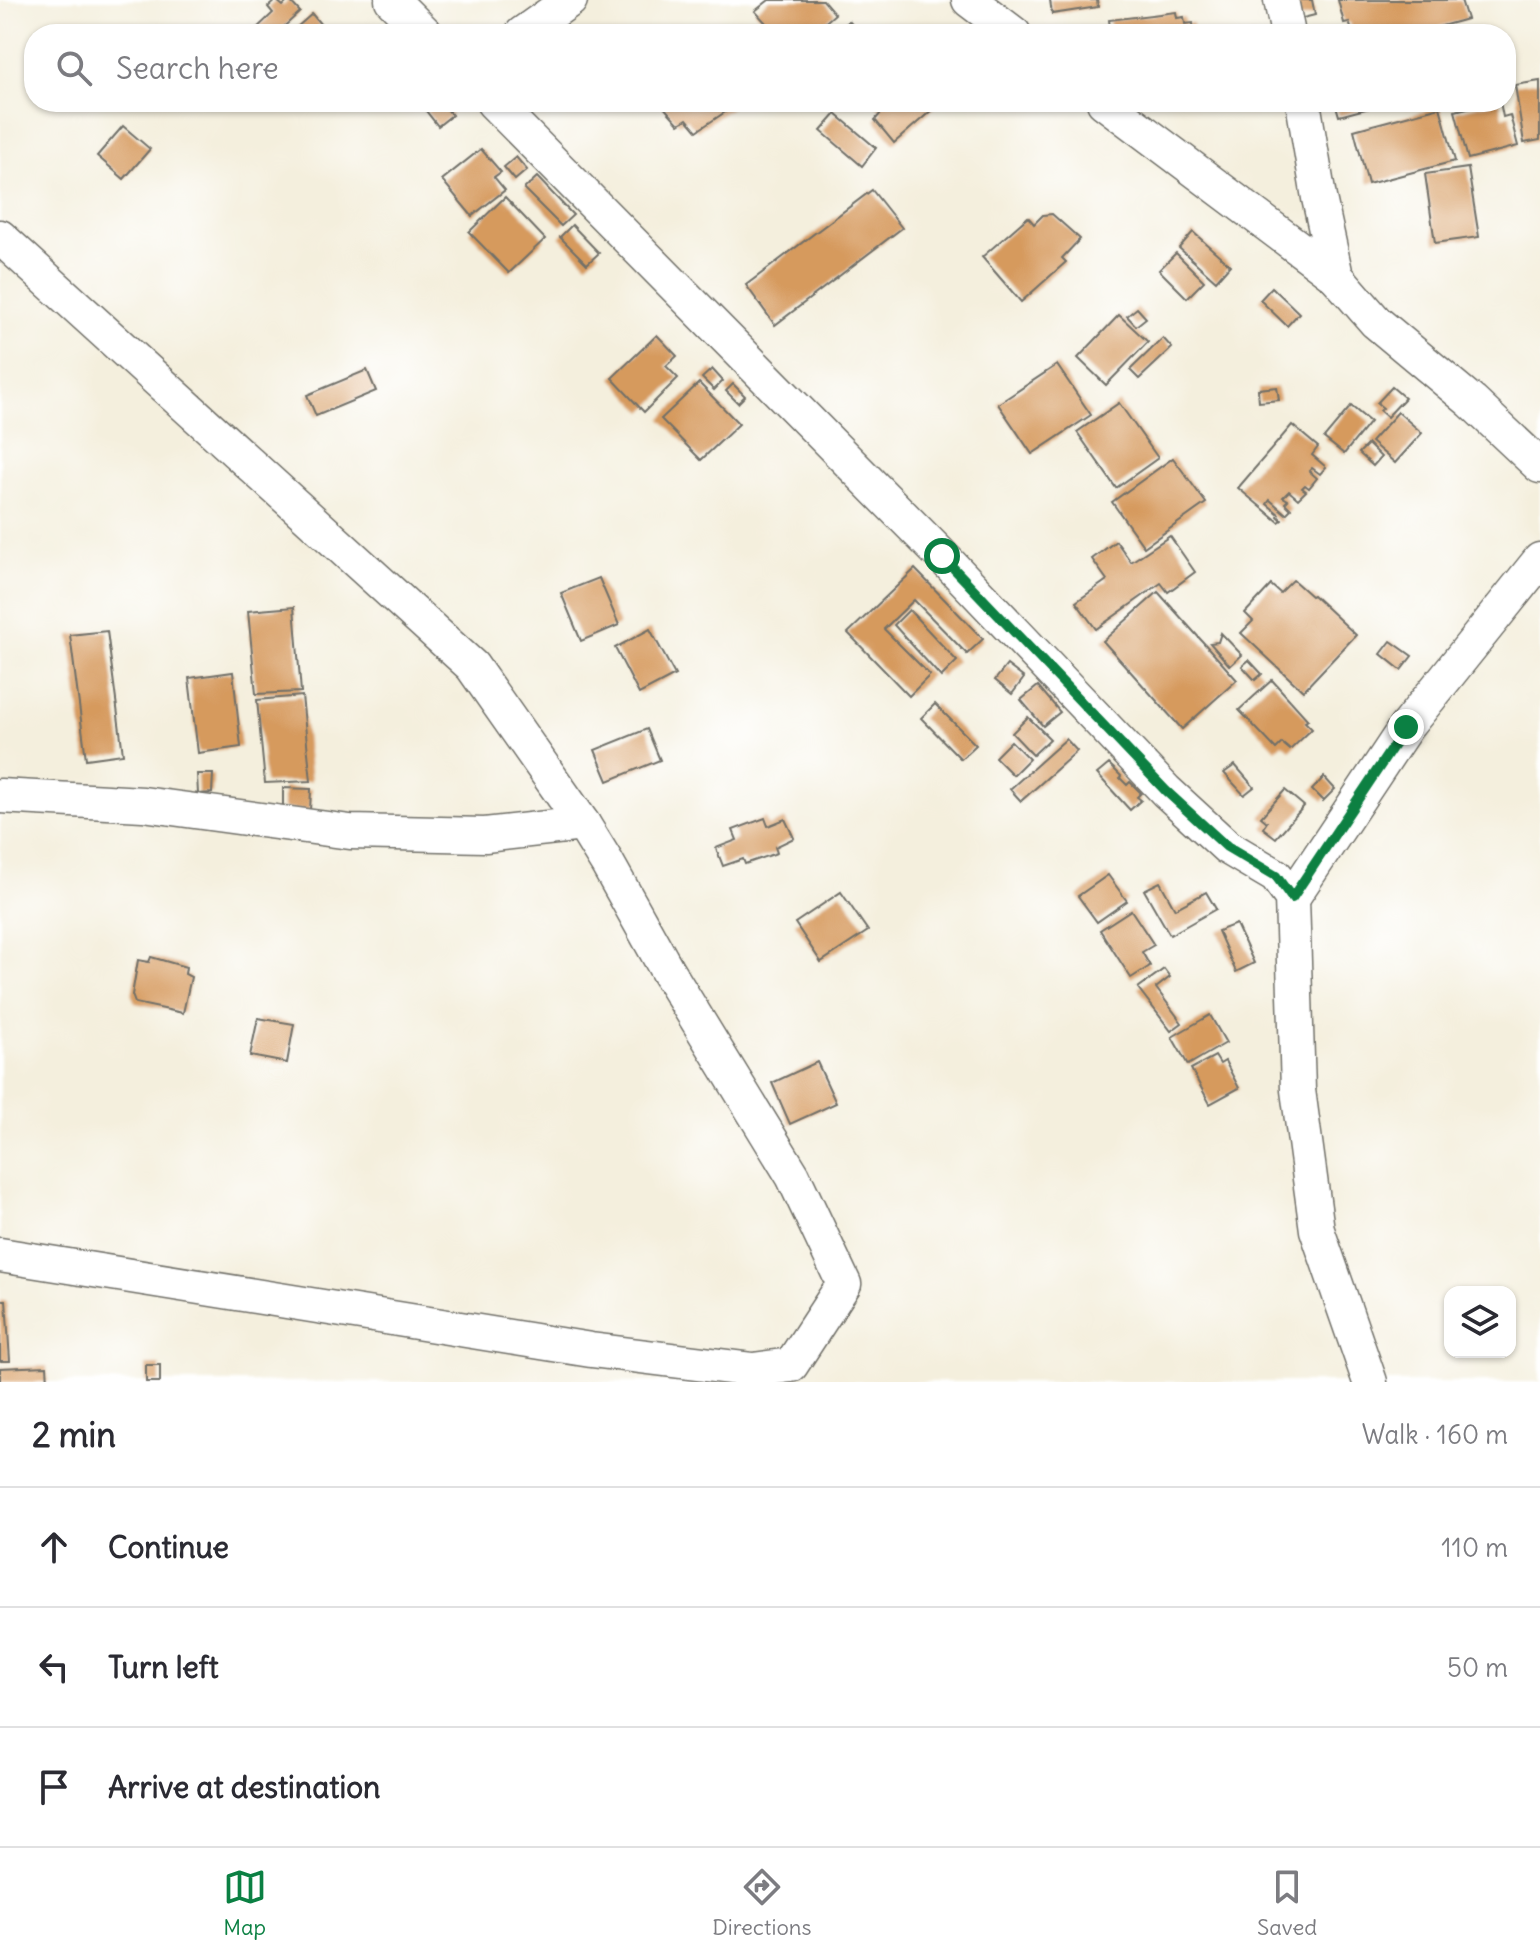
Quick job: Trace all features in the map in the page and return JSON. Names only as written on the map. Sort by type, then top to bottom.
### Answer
[{"type":"street","points":[[392,0],[416,24]]},
{"type":"street","points":[[536,24],[570,0]]},
{"type":"street","points":[[969,0],[1001,24]]},
{"type":"street","points":[[1281,0],[1286,24]]},
{"type":"street","points":[[503,112],[942,556],[1166,791],[1227,847],[1276,876],[1292,898],[1298,1090],[1317,1230],[1370,1382]]},
{"type":"street","points":[[1117,112],[1336,276],[1376,322],[1472,402],[1540,466]]},
{"type":"street","points":[[1305,112],[1336,276]]},
{"type":"street","points":[[0,237],[472,666],[607,863],[668,972],[793,1176],[844,1284],[791,1365],[753,1370],[591,1350],[0,1255]]},
{"type":"street","points":[[1292,898],[1406,727],[1540,560]]},
{"type":"street","points":[[0,796],[143,804],[350,832],[485,835],[583,824]]},
{"type":"building","points":[[276,0],[283,6],[289,0],[300,12],[287,24],[261,24],[273,13],[268,7]]},
{"type":"building","points":[[769,0],[823,0],[835,14],[824,24],[767,24],[755,11]]},
{"type":"building","points":[[1050,0],[1097,0],[1098,7],[1052,14]]},
{"type":"building","points":[[1295,0],[1312,0],[1315,15],[1299,19]]},
{"type":"building","points":[[1338,0],[1461,0],[1467,19],[1449,24],[1344,23]]},
{"type":"building","points":[[1176,12],[1177,18],[1184,17],[1185,24],[1110,24],[1109,20]]},
{"type":"building","points":[[312,14],[320,24],[300,24]]},
{"type":"building","points":[[1540,81],[1540,140],[1524,143],[1516,85]]},
{"type":"building","points":[[427,112],[449,112],[452,115],[438,126]]},
{"type":"building","points":[[668,112],[725,112],[697,131],[687,119],[679,124]]},
{"type":"building","points":[[882,112],[930,112],[894,143],[875,120]]},
{"type":"building","points":[[1421,112],[1441,112],[1455,161],[1368,184],[1354,130]]},
{"type":"building","points":[[1455,112],[1502,112],[1503,117],[1510,115],[1518,146],[1468,159]]},
{"type":"building","points":[[836,114],[876,148],[862,166],[821,131]]},
{"type":"building","points":[[123,126],[150,149],[124,179],[97,156]]},
{"type":"building","points":[[481,149],[501,172],[494,177],[505,190],[472,216],[442,180]]},
{"type":"building","points":[[516,157],[527,170],[515,180],[504,167]]},
{"type":"building","points":[[1468,168],[1479,237],[1435,243],[1425,174]]},
{"type":"building","points":[[537,177],[573,215],[561,226],[524,189]]},
{"type":"building","points":[[872,190],[902,228],[775,325],[746,285]]},
{"type":"building","points":[[505,197],[545,239],[509,273],[469,232]]},
{"type":"building","points":[[1052,214],[1080,239],[1062,258],[1066,262],[1021,302],[982,257],[1028,217],[1034,224],[1043,215]]},
{"type":"building","points":[[572,225],[599,253],[587,264],[560,237]]},
{"type":"building","points":[[1193,232],[1230,265],[1216,281],[1179,248]]},
{"type":"building","points":[[1176,253],[1204,281],[1187,298],[1159,270]]},
{"type":"building","points":[[1272,287],[1299,313],[1287,326],[1260,300]]},
{"type":"building","points":[[1137,308],[1146,318],[1136,326],[1127,316]]},
{"type":"building","points":[[1119,315],[1148,342],[1106,385],[1078,358]]},
{"type":"building","points":[[657,335],[677,356],[666,366],[678,378],[644,412],[612,378]]},
{"type":"building","points":[[1163,338],[1172,348],[1139,379],[1130,370]]},
{"type":"building","points":[[1057,365],[1091,415],[1032,454],[998,404]]},
{"type":"building","points":[[712,369],[723,381],[714,390],[702,378]]},
{"type":"building","points":[[367,370],[376,391],[316,416],[307,395]]},
{"type":"building","points":[[699,383],[739,424],[701,460],[661,419]]},
{"type":"building","points":[[733,384],[745,396],[738,403],[726,391]]},
{"type":"building","points":[[1277,387],[1279,400],[1259,402],[1258,389]]},
{"type":"building","points":[[1392,387],[1405,398],[1387,417],[1377,403]]},
{"type":"building","points":[[1119,403],[1158,458],[1116,488],[1077,432]]},
{"type":"building","points":[[1351,406],[1370,422],[1344,454],[1324,438]]},
{"type":"building","points":[[1398,412],[1422,433],[1395,463],[1371,442]]},
{"type":"building","points":[[1292,425],[1318,447],[1312,455],[1326,467],[1320,474],[1312,468],[1309,471],[1317,478],[1309,488],[1305,485],[1302,488],[1306,491],[1298,499],[1289,491],[1283,497],[1288,500],[1285,503],[1291,509],[1286,514],[1270,500],[1267,504],[1279,514],[1282,520],[1279,522],[1238,488]]},
{"type":"building","points":[[1368,444],[1381,457],[1373,466],[1359,453]]},
{"type":"building","points":[[1173,458],[1206,503],[1144,547],[1112,502]]},
{"type":"building","points":[[1170,536],[1195,572],[1168,592],[1161,583],[1096,629],[1076,602],[1107,580],[1092,559],[1116,541],[1131,562]]},
{"type":"building","points":[[915,569],[983,639],[967,654],[914,600],[884,629],[930,675],[909,696],[848,633]]},
{"type":"building","points":[[599,578],[619,625],[581,641],[561,593]]},
{"type":"building","points":[[1293,580],[1356,635],[1303,691],[1241,633],[1253,621],[1245,613],[1271,585],[1280,593]]},
{"type":"building","points":[[1158,592],[1237,680],[1182,729],[1103,641]]},
{"type":"building","points":[[294,607],[301,692],[256,694],[248,611]]},
{"type":"building","points":[[909,610],[957,661],[941,677],[894,625]]},
{"type":"building","points":[[650,629],[675,675],[639,694],[615,648]]},
{"type":"building","points":[[107,631],[123,754],[86,759],[70,635]]},
{"type":"building","points":[[1221,633],[1242,655],[1230,666],[1210,643],[1218,642]]},
{"type":"building","points":[[1391,641],[1412,656],[1401,670],[1381,654]]},
{"type":"building","points":[[1249,660],[1262,674],[1255,680],[1242,666]]},
{"type":"building","points":[[1007,665],[1024,678],[1012,694],[995,680]]},
{"type":"building","points":[[233,672],[241,747],[198,753],[189,678]]},
{"type":"building","points":[[1272,680],[1308,720],[1305,722],[1312,729],[1290,750],[1282,743],[1276,749],[1239,710]]},
{"type":"building","points":[[1038,686],[1060,712],[1043,726],[1021,700]]},
{"type":"building","points":[[302,696],[311,781],[265,783],[257,700]]},
{"type":"building","points":[[935,704],[976,745],[961,759],[921,718]]},
{"type":"building","points":[[1028,717],[1050,739],[1033,755],[1012,733]]},
{"type":"building","points":[[647,729],[660,760],[608,781],[595,750]]},
{"type":"building","points":[[1066,739],[1077,751],[1021,801],[1010,789]]},
{"type":"building","points":[[1011,741],[1029,759],[1013,775],[995,757]]},
{"type":"building","points":[[1109,764],[1127,785],[1130,782],[1141,793],[1137,797],[1141,800],[1130,810],[1097,774]]},
{"type":"building","points":[[1235,765],[1254,787],[1244,795],[1224,773]]},
{"type":"building","points":[[197,774],[213,774],[212,793],[198,794]]},
{"type":"building","points":[[1324,777],[1335,789],[1323,801],[1312,790]]},
{"type":"building","points":[[283,788],[311,789],[310,811],[283,809]]},
{"type":"building","points":[[1285,790],[1304,806],[1276,838],[1263,828],[1267,822],[1261,817]]},
{"type":"building","points":[[765,818],[768,826],[785,819],[794,838],[775,847],[777,853],[745,864],[743,859],[723,866],[716,848],[737,840],[733,830]]},
{"type":"building","points":[[1108,875],[1127,901],[1097,922],[1078,896]]},
{"type":"building","points":[[1160,882],[1175,909],[1206,892],[1216,909],[1170,935],[1144,890]]},
{"type":"building","points":[[841,892],[868,931],[821,962],[795,923]]},
{"type":"building","points":[[1131,910],[1154,945],[1142,952],[1150,966],[1131,978],[1100,930]]},
{"type":"building","points":[[1236,924],[1254,963],[1236,972],[1218,931]]},
{"type":"building","points":[[151,957],[186,967],[185,974],[191,977],[183,1013],[135,1003],[132,995],[138,960],[149,962]]},
{"type":"building","points":[[1164,969],[1170,977],[1156,988],[1182,1023],[1171,1031],[1138,988]]},
{"type":"building","points":[[1210,1015],[1226,1043],[1188,1065],[1172,1037]]},
{"type":"building","points":[[258,1018],[294,1024],[287,1063],[250,1056]]},
{"type":"building","points":[[1215,1056],[1220,1064],[1225,1061],[1239,1088],[1210,1104],[1191,1069]]},
{"type":"building","points":[[817,1062],[836,1103],[790,1124],[772,1083]]},
{"type":"building","points":[[0,1300],[6,1300],[10,1361],[0,1361]]},
{"type":"building","points":[[146,1365],[160,1365],[160,1382],[146,1382]]},
{"type":"building","points":[[47,1366],[48,1382],[0,1382],[0,1368]]},
{"type":"route","points":[[942,556],[1166,791],[1227,847],[1276,876],[1292,898],[1406,727]]}]
